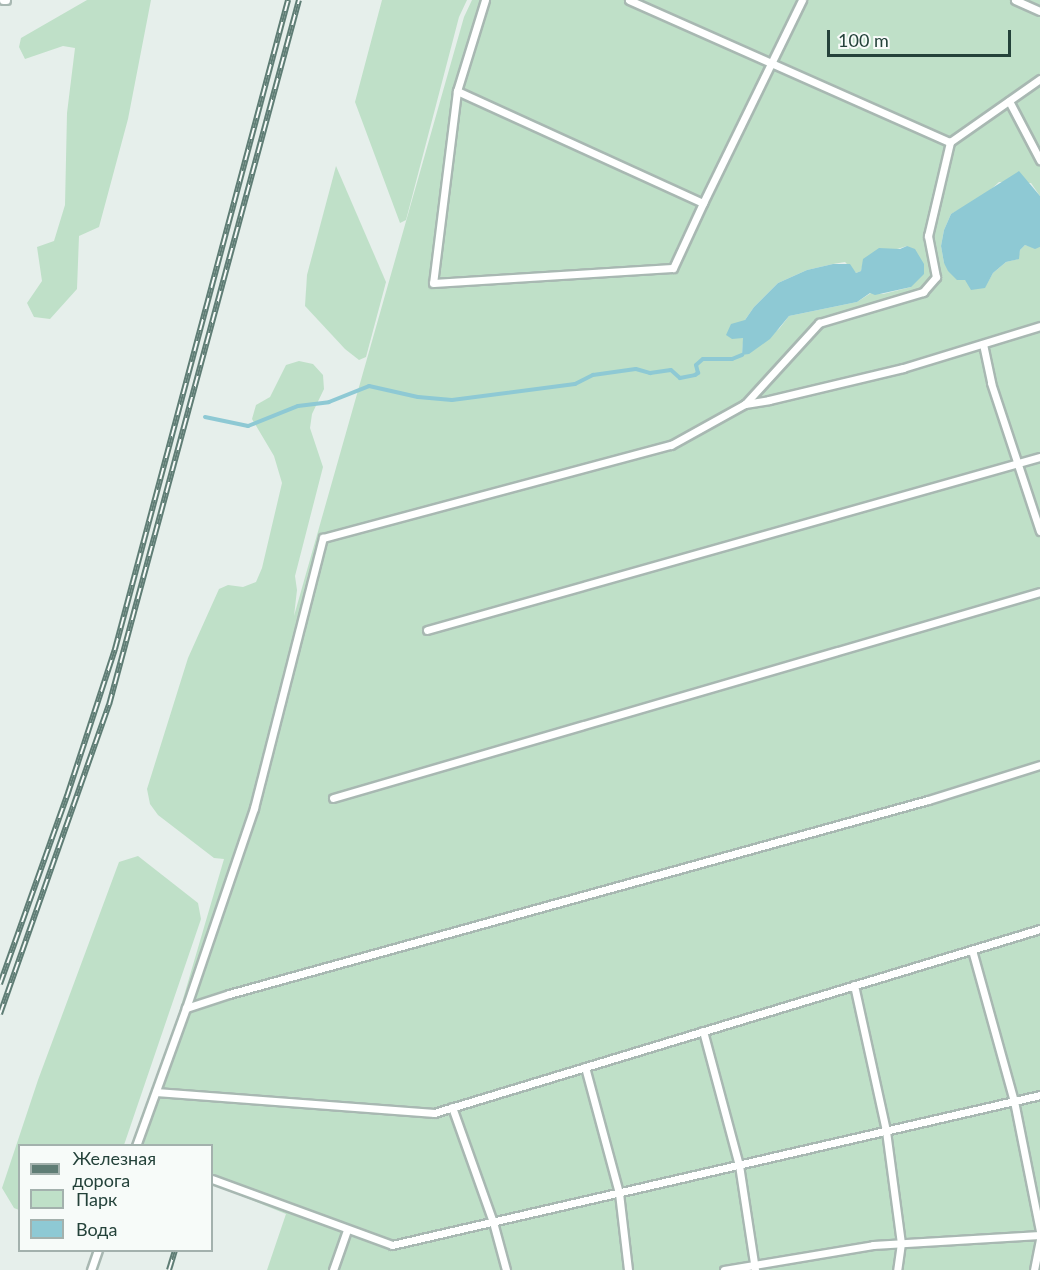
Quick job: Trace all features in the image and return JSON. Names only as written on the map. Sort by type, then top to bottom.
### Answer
[{"type":"lane","points":[[485,0],[457,91],[433,283],[673,268],[769,63],[802,0]]},
{"type":"lane","points":[[629,0],[950,142]]},
{"type":"lane","points":[[1015,0],[1040,11]]},
{"type":"lane","points":[[137,1144],[254,808],[323,538],[671,445],[745,404],[819,322],[923,292],[936,277],[928,236],[950,142],[1040,79]]},
{"type":"lane","points":[[457,91],[704,203]]},
{"type":"lane","points":[[1009,101],[1040,160]]},
{"type":"lane","points":[[745,404],[903,368],[1040,326]]},
{"type":"lane","points":[[983,344],[991,383],[1040,531]]},
{"type":"lane","points":[[427,630],[1040,457]]},
{"type":"lane","points":[[333,798],[1040,592]]},
{"type":"lane","points":[[186,1008],[229,994],[928,800],[1040,765]]},
{"type":"lane","points":[[156,1092],[434,1113],[1040,929]]},
{"type":"lane","points":[[972,950],[1014,1101],[1040,1235],[1034,1270]]},
{"type":"lane","points":[[854,985],[886,1131],[901,1243],[897,1270]]},
{"type":"lane","points":[[703,1031],[739,1165],[756,1267]]},
{"type":"lane","points":[[585,1067],[619,1193],[628,1270]]},
{"type":"lane","points":[[213,1179],[392,1245],[1040,1095]]},
{"type":"lane","points":[[452,1107],[493,1222],[506,1270]]},
{"type":"lane","points":[[333,1270],[347,1230]]},
{"type":"lane","points":[[724,1270],[756,1267],[873,1245],[1040,1235]]},
{"type":"lane","points":[[91,1270],[98,1252]]},
{"type":"green space","points":[[87,0],[151,0],[128,119],[99,227],[79,236],[77,289],[50,319],[34,317],[27,303],[42,281],[37,247],[54,241],[65,205],[67,113],[75,48],[63,46],[25,59],[19,47],[21,38]]},
{"type":"green space","points":[[382,0],[467,0],[459,17],[406,220],[400,223],[355,102]]},
{"type":"green space","points":[[472,0],[1040,0],[1040,196],[1031,183],[999,182],[985,195],[951,214],[944,230],[941,246],[944,263],[965,280],[985,287],[993,273],[1006,262],[1018,259],[1020,250],[1025,245],[1040,247],[1040,1270],[267,1270],[286,1214],[213,1184],[213,1144],[141,1144],[224,859],[214,858],[158,815],[150,804],[147,789],[188,658],[219,589],[228,585],[243,587],[256,582],[262,568],[282,483],[274,456],[252,419],[256,405],[270,397],[286,365],[299,361],[313,364],[323,375],[324,389],[312,414],[310,428],[323,467],[295,576],[297,590],[294,616],[464,17]],"holes":[[[907,246],[911,287],[883,294],[871,293],[857,302],[789,316],[779,329],[742,354],[745,320],[754,307],[778,283],[807,270],[845,262],[856,273],[861,271],[864,259]]]},
{"type":"green space","points":[[336,166],[386,282],[366,357],[359,360],[345,349],[305,306],[307,275]]},
{"type":"green space","points":[[138,856],[198,903],[201,919],[124,1144],[18,1144],[18,1210],[14,1208],[2,1188],[38,1080],[119,862]]},
{"type":"water","points":[[1019,171],[1040,196],[1040,247],[1035,249],[1025,245],[1020,250],[1019,259],[1006,262],[993,273],[985,288],[971,290],[965,280],[957,280],[948,271],[944,263],[941,246],[944,230],[951,214]]},
{"type":"water","points":[[907,246],[915,249],[924,264],[924,274],[911,287],[875,295],[870,293],[857,302],[789,316],[770,339],[749,354],[742,355],[743,338],[732,339],[726,335],[731,324],[745,320],[754,307],[778,283],[807,270],[833,264],[850,264],[856,273],[861,271],[863,259],[879,248],[900,249]]},
{"type":"waterway","points":[[205,417],[248,426],[298,406],[329,402],[369,386],[418,397],[452,400],[575,384],[593,375],[636,369],[650,373],[671,370],[680,378],[698,373],[696,365],[703,359],[732,359],[742,355]]},
{"type":"railway","points":[[0,984],[67,796],[115,649],[288,0]]},
{"type":"railway","points":[[0,1014],[109,705],[299,0]]},
{"type":"railway","points":[[169,1270],[174,1252]]}]
